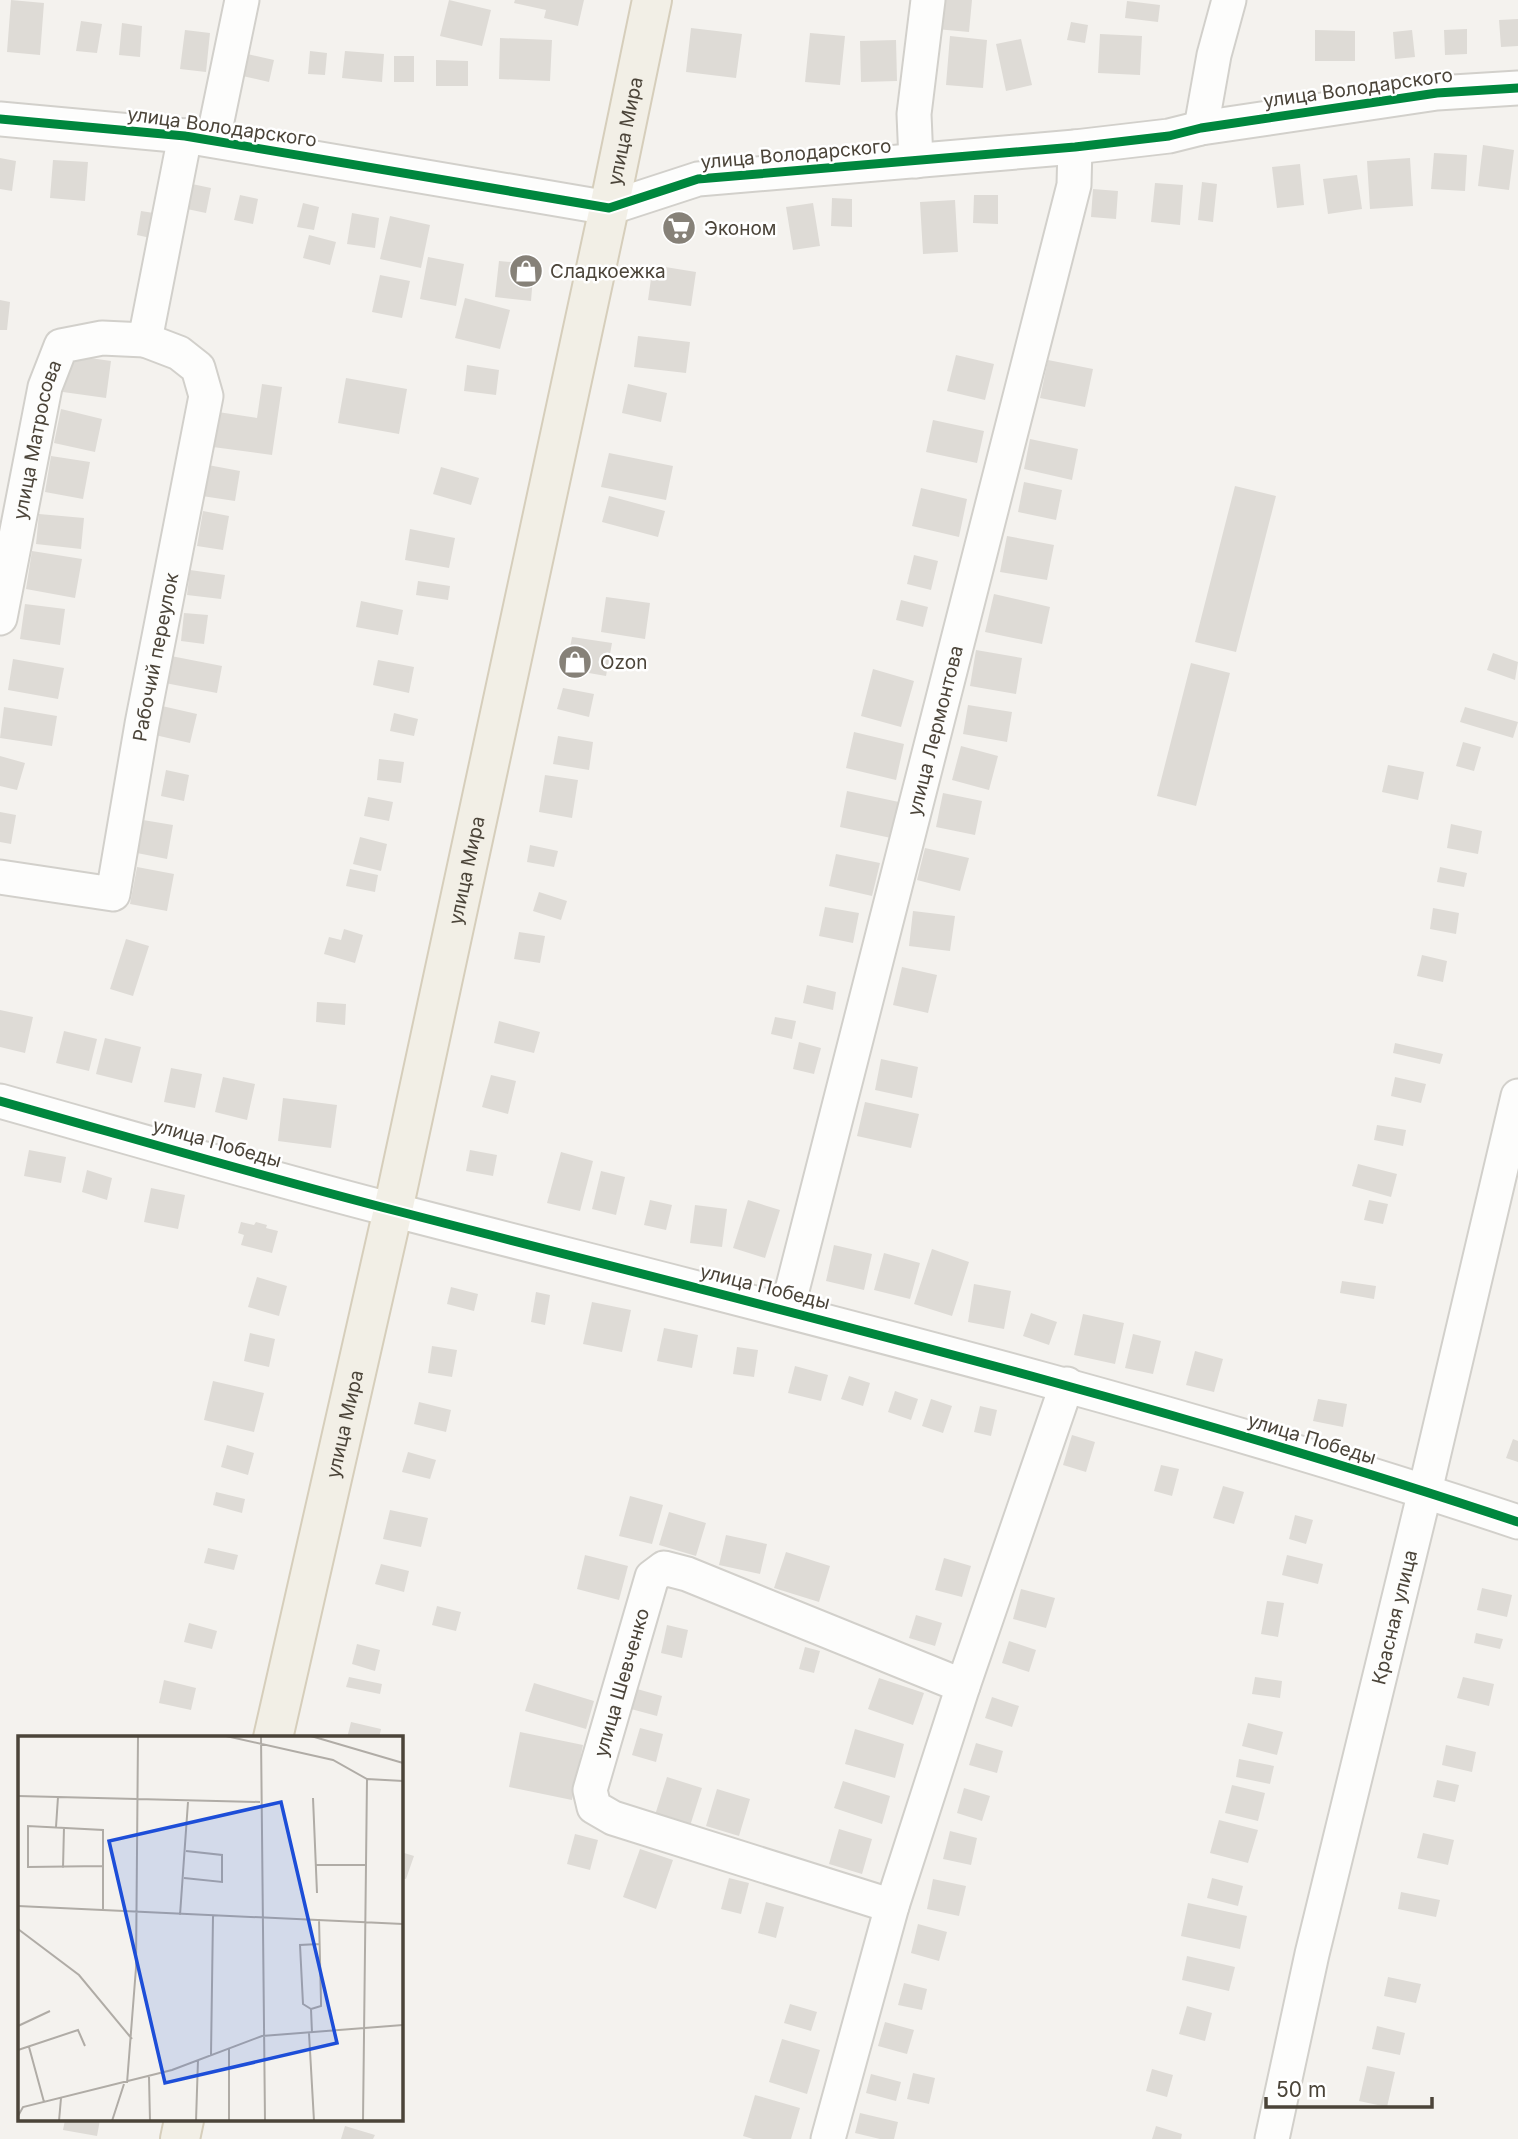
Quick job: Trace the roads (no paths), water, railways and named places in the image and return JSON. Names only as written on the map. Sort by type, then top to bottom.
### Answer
[{"type":"main road","name":"улица Мира","points":[[273,1736],[393,1210],[652,0]]},
{"type":"street","points":[[145,340],[199,138],[242,0]]},
{"type":"street","points":[[916,161],[914,114],[928,0]]},
{"type":"street","points":[[1201,128],[1214,55],[1229,0]]},
{"type":"street","name":"улица Володарского","points":[[0,119],[199,138],[609,208],[698,179],[1075,147],[1169,136],[1201,128],[1437,93],[1518,88]]},
{"type":"street","name":"улица Лермонтова","points":[[787,1310],[1074,185],[1075,147]]},
{"type":"street","name":"улица Матросова","points":[[0,618],[45,387],[61,346],[102,338],[145,340]]},
{"type":"street","name":"Рабочий переулок","points":[[0,877],[113,894],[142,724],[206,396],[198,368],[180,353],[145,340]]},
{"type":"street","name":"Красная улица","points":[[1272,2139],[1312,1954],[1518,1096]]},
{"type":"street","name":"улица Победы","points":[[0,1101],[393,1210],[1066,1384],[1425,1491],[1518,1522]]},
{"type":"street","points":[[828,2139],[892,1906],[963,1686],[1066,1384]]},
{"type":"street","name":"улица Шевченко","points":[[892,1906],[613,1818],[594,1807],[590,1790],[652,1577],[664,1568],[687,1574],[963,1686]]},
{"type":"place","name":"Эконом","points":[[679,228]]},
{"type":"place","name":"Сладкоежка","points":[[526,271]]},
{"type":"place","name":"Ozon","points":[[575,662]]}]
